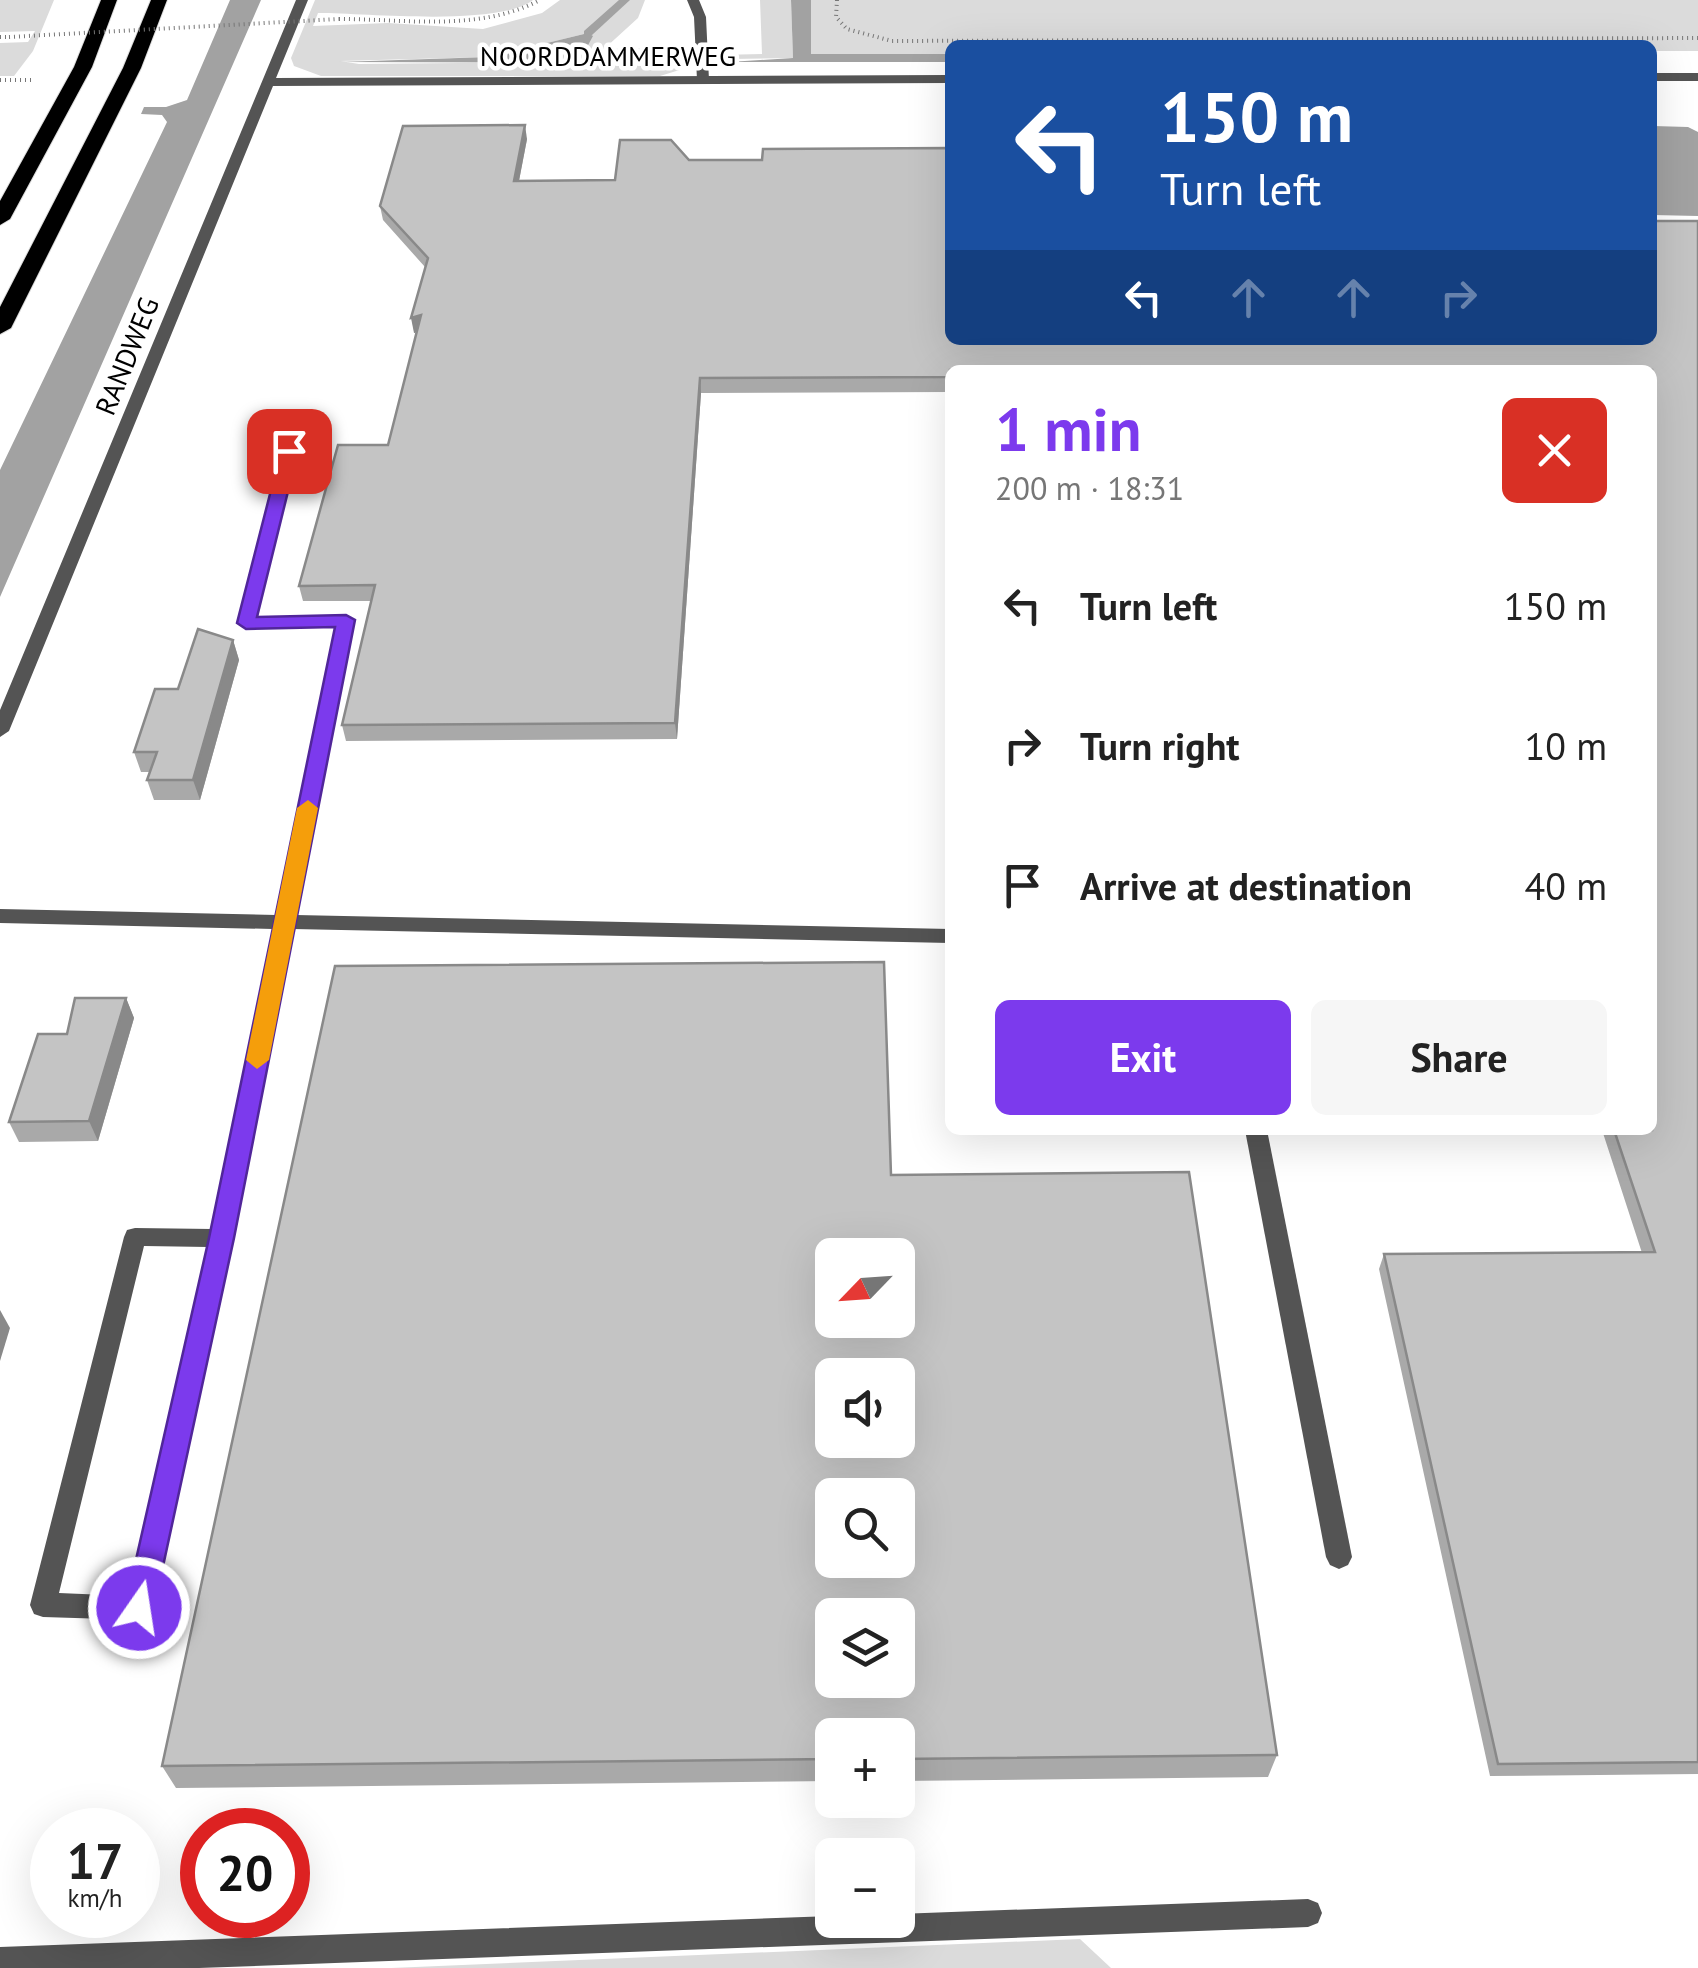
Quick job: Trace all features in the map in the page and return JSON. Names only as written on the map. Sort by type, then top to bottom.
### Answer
[{"type":"highway","points":[[0,219],[83,66],[109,0]]},
{"type":"highway","points":[[0,328],[132,68],[158,0]]},
{"type":"street","name":"RANDWEG","points":[[0,731],[302,0]]},
{"type":"street","points":[[693,0],[700,16],[702,80]]},
{"type":"street","points":[[1657,77],[1698,77]]},
{"type":"street","name":"NOORDDAMMERWEG","points":[[266,82],[945,80]]},
{"type":"street","points":[[221,1238],[135,1236],[43,1605],[139,1608],[221,1238],[346,620],[246,623],[289,451]]},
{"type":"street","points":[[0,916],[945,936]]},
{"type":"street","points":[[1257,1135],[1339,1557]]},
{"type":"street","points":[[0,1960],[1308,1913]]},
{"type":"path","points":[[0,37],[340,19],[482,19],[528,8],[540,0]]},
{"type":"path","points":[[836,0],[836,17],[847,30],[892,41],[945,41]]},
{"type":"path","points":[[1161,40],[1698,38]]},
{"type":"path","points":[[0,80],[36,80]]},
{"type":"shaded area","points":[[0,0],[54,0],[33,51],[14,76],[0,76],[0,43],[28,42],[35,31],[0,32]]},
{"type":"shaded area","points":[[230,0],[261,0],[0,597],[0,470],[167,122],[162,115],[141,114],[144,107],[166,107],[187,100]]},
{"type":"shaded area","points":[[315,0],[533,0],[515,8],[462,16],[318,13],[313,26],[388,23],[483,29],[542,13],[560,0],[645,0],[638,18],[604,49],[689,48],[693,60],[686,68],[660,76],[321,76],[294,66],[291,58]],"holes":[[[588,33],[562,52],[577,60],[671,61],[359,64],[340,61],[489,57]]]},
{"type":"shaded area","points":[[760,0],[791,0],[793,58],[729,59],[718,55],[762,54]]},
{"type":"shaded area","points":[[791,0],[811,0],[811,54],[945,54],[945,62],[729,62],[793,58]]},
{"type":"shaded area","points":[[811,0],[1698,0],[1698,51],[1657,51],[1657,40],[945,40],[945,54],[811,54]]},
{"type":"shaded area","points":[[588,33],[593,36],[587,47],[563,52],[566,56],[577,60],[672,60],[339,62],[489,57]]},
{"type":"shaded area","points":[[1657,126],[1688,127],[1698,132],[1698,216],[1657,215]]},
{"type":"shaded area","points":[[1080,1939],[1111,1968],[391,1968]]},
{"type":"building","points":[[525,125],[514,181],[615,180],[620,140],[671,140],[689,160],[762,160],[763,149],[945,148],[945,345],[1657,345],[1657,221],[1698,221],[1698,1762],[1498,1764],[1384,1254],[1655,1252],[1616,1135],[1657,1135],[1657,365],[945,365],[945,377],[700,378],[675,723],[342,725],[375,585],[299,586],[338,445],[388,445],[421,315],[411,318],[428,258],[380,206],[403,126]]},
{"type":"building","points":[[198,629],[233,640],[193,780],[147,780],[157,752],[134,752],[155,689],[178,689]]},
{"type":"building","points":[[884,962],[891,1175],[1189,1172],[1277,1755],[915,1759],[915,1718],[815,1718],[815,1759],[162,1766],[335,966]]},
{"type":"building","points":[[75,998],[126,998],[89,1121],[9,1122],[38,1034],[67,1034]]},
{"type":"waterway","points":[[588,33],[625,0]]},
{"type":"slow traffic","points":[[257,1060],[308,808]]},
{"type":"route","points":[[139,1608],[221,1238],[346,620],[246,623],[289,451]]}]
